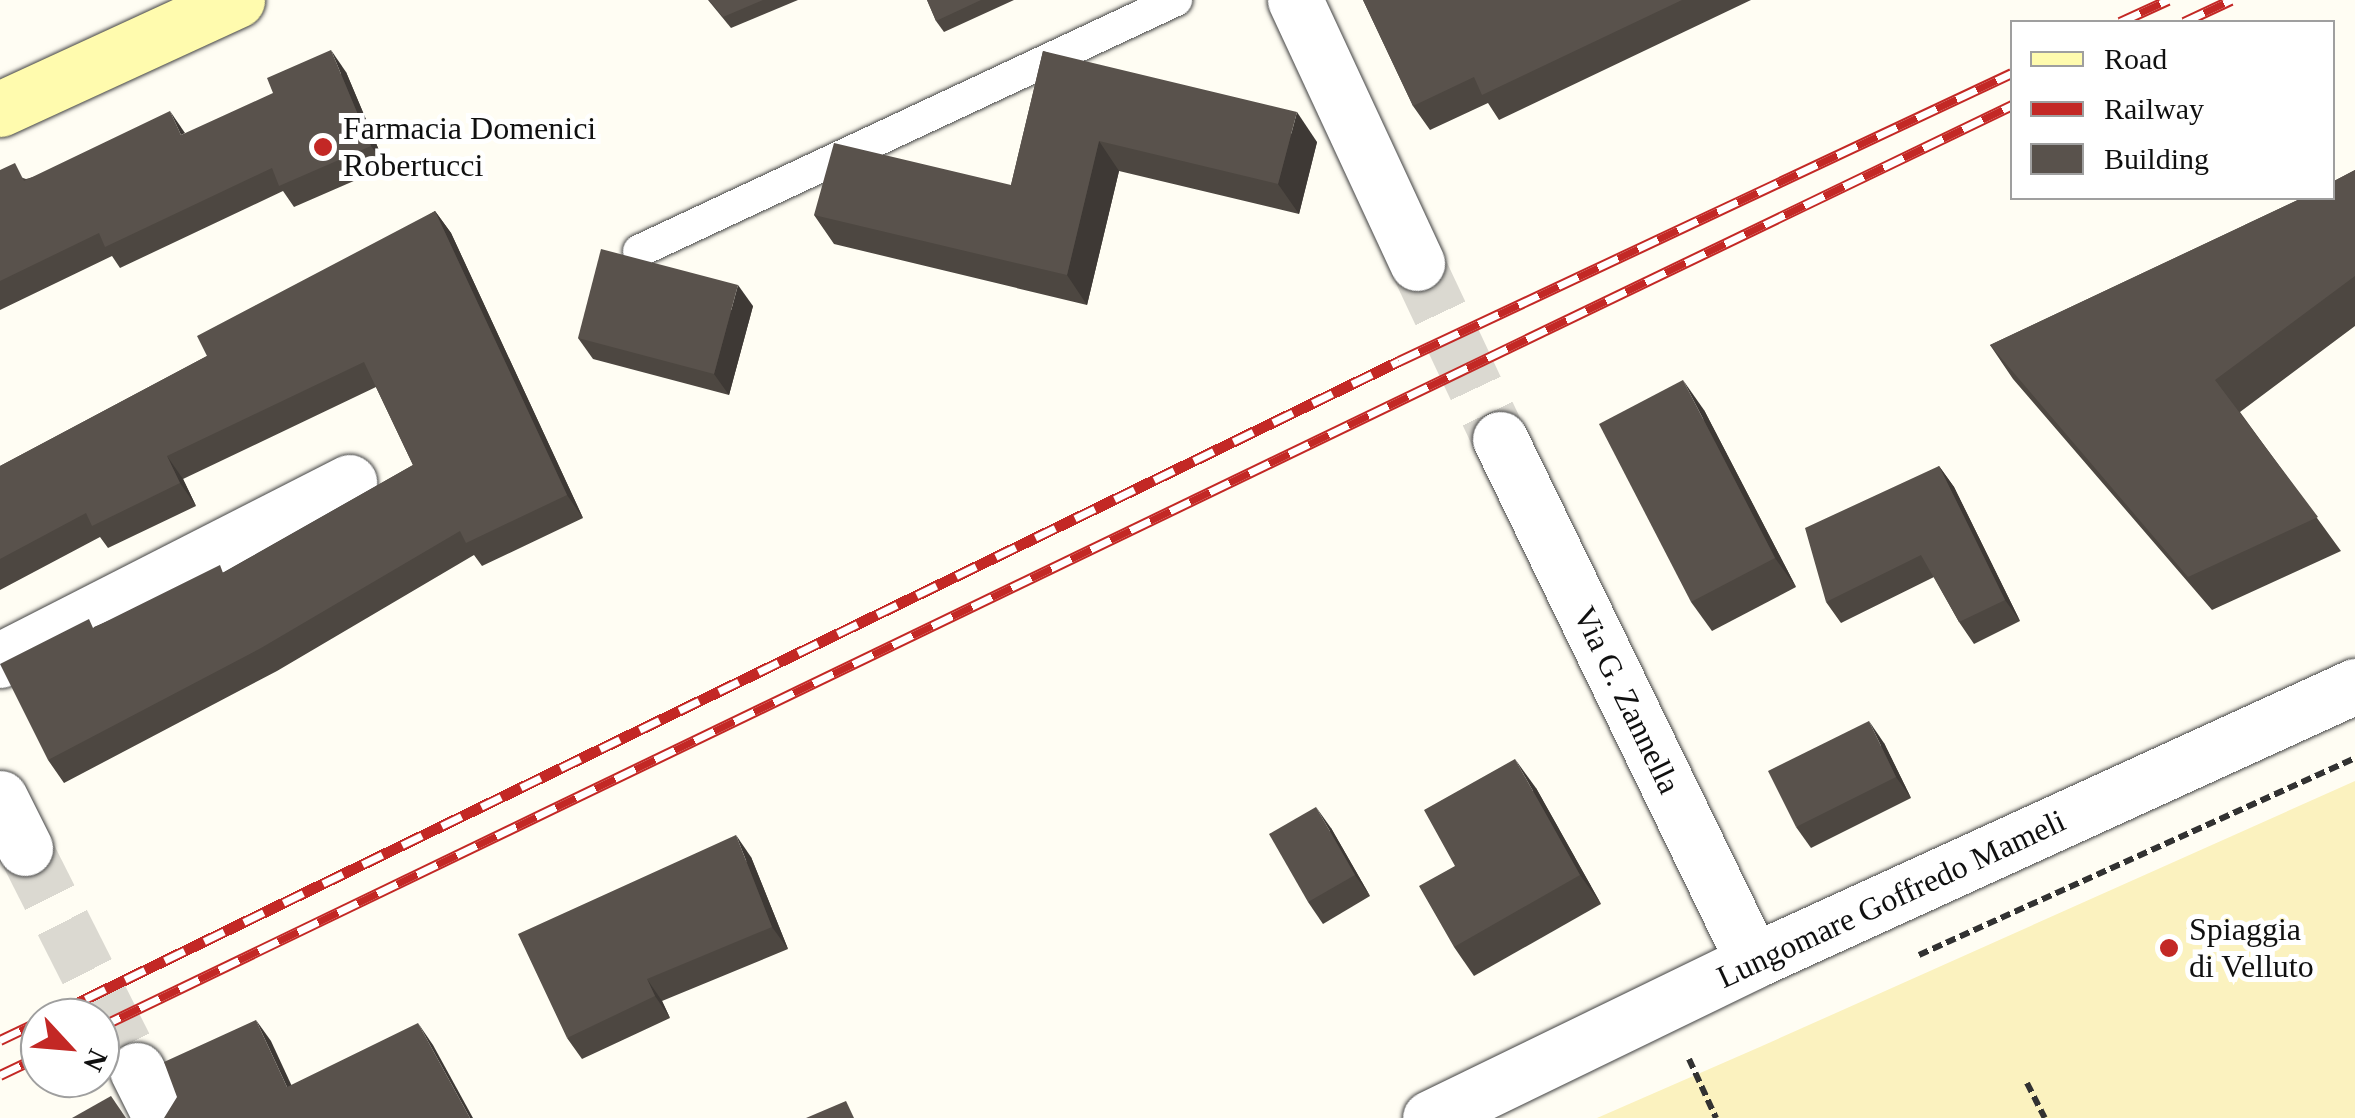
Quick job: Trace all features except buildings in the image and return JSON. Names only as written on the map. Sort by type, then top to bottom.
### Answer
[{"type":"main road","points":[[0,109],[237,0]]},
{"type":"street","points":[[1295,0],[1417,262]]},
{"type":"street","name":"Via G. Zannella","points":[[1500,439],[1753,961]]},
{"type":"street","points":[[0,660],[349,482]]},
{"type":"street","name":"Lungomare Goffredo Mameli","points":[[1430,1118],[1753,961],[2355,686]]},
{"type":"street","points":[[0,798],[25,848]]},
{"type":"street","points":[[137,1070],[160,1118]]},
{"type":"lane","points":[[639,251],[1176,0]]},
{"type":"path","points":[[1899,964],[2355,758]]},
{"type":"path","points":[[1672,1068],[1704,1052]]},
{"type":"path","points":[[1689,1059],[1716,1118]]},
{"type":"path","points":[[2027,1083],[2045,1118]]},
{"type":"sand","name":"Spiaggia di Velluto","points":[[2355,781],[2355,1118],[1597,1118],[1762,1046]]},
{"type":"tunnel","points":[[1417,263],[1500,439]]},
{"type":"tunnel","points":[[25,848],[137,1070]]},
{"type":"railway","points":[[2124,20],[2168,0]]},
{"type":"railway","points":[[2188,20],[2231,0]]},
{"type":"railway","points":[[87,998],[1399,361],[2010,74]]},
{"type":"railway","points":[[120,1017],[2010,106]]},
{"type":"railway","points":[[0,1040],[20,1030]]},
{"type":"railway","points":[[0,1075],[20,1066]]},
{"type":"place","name":"Farmacia Domenici Robertucci","points":[[323,147]]},
{"type":"place","name":"Spiaggia di Velluto","points":[[2169,948]]}]
